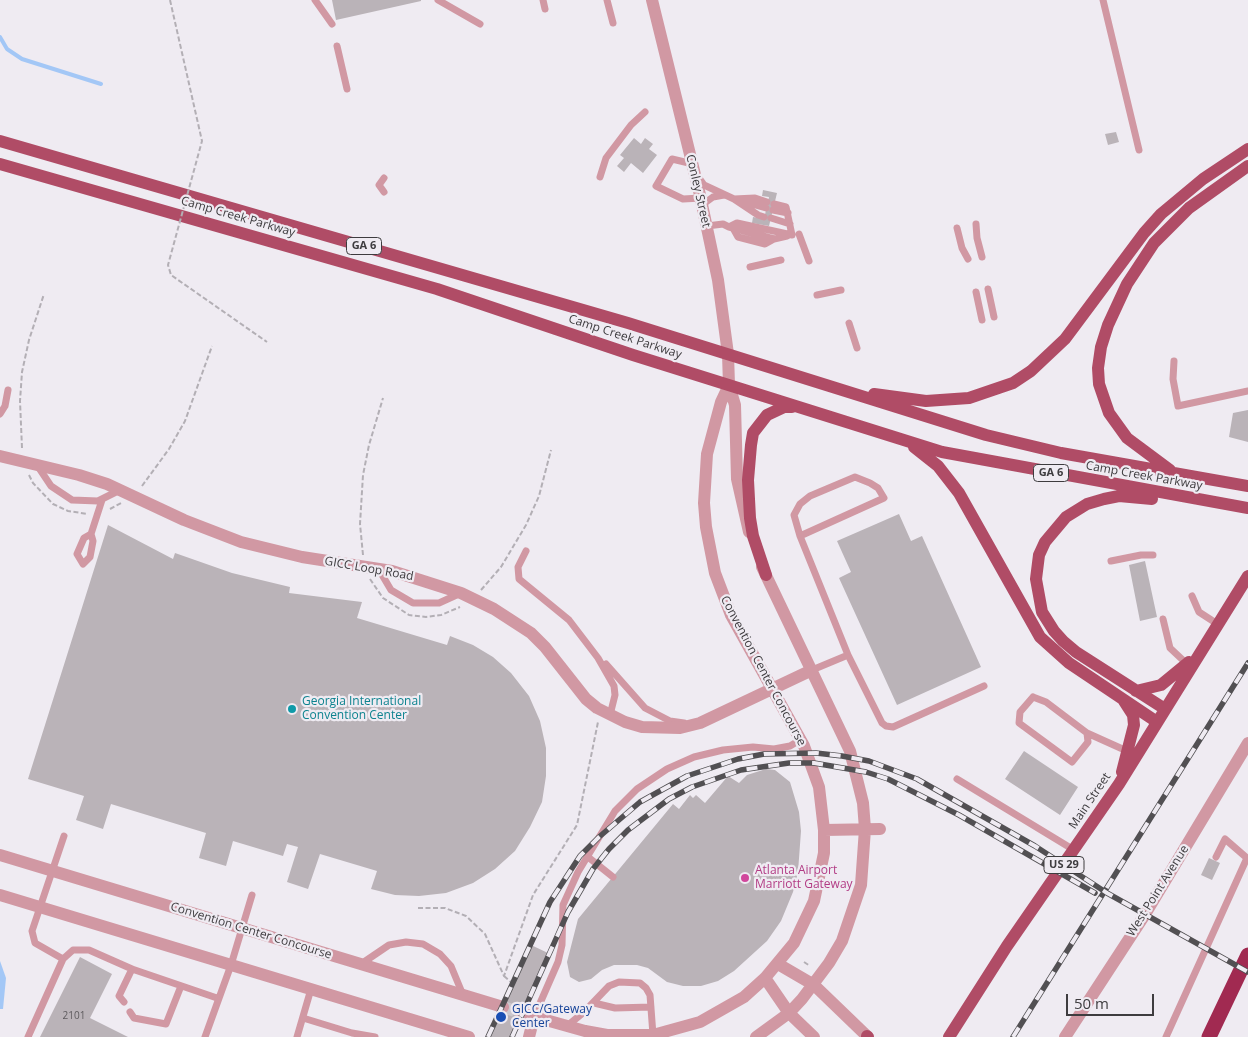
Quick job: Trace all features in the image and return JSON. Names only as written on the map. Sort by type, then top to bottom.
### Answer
[{"type":"highway","points":[[1209,1037],[1248,947]]},
{"type":"highway","points":[[1222,1008],[1248,955]]},
{"type":"main road","name":"Camp Creek Parkway","points":[[0,141],[576,307],[923,417],[1014,442],[1248,486]]},
{"type":"main road","points":[[824,386],[926,401],[969,398],[1012,383],[1031,371],[1065,339],[1144,233],[1161,214],[1203,179],[1248,149]]},
{"type":"main road","name":"Camp Creek Parkway","points":[[0,164],[420,284],[908,442],[976,460],[1248,508]]},
{"type":"main road","points":[[1174,473],[1127,438],[1109,413],[1099,384],[1098,368],[1101,347],[1120,298],[1139,263],[1154,243],[1189,208],[1248,166]]},
{"type":"main road","points":[[766,575],[753,536],[750,518],[748,480],[753,433],[767,415],[784,407],[796,407]]},
{"type":"main road","points":[[908,442],[938,466],[958,493],[1040,637],[1062,657],[1157,722]]},
{"type":"main road","points":[[1165,709],[1076,652],[1051,627],[1042,612],[1037,590],[1039,555],[1045,542],[1057,525],[1087,504],[1119,496],[1172,501],[1196,499]]},
{"type":"main road","name":"Main Street","points":[[949,1037],[1119,784],[1248,576]]},
{"type":"main road","points":[[1136,691],[1161,685],[1187,664],[1208,642]]},
{"type":"main road","points":[[1119,784],[1134,725],[1133,715],[1121,697]]},
{"type":"main road","points":[[937,1037],[960,1018]]},
{"type":"street","name":"Conley Street","points":[[652,0],[707,226],[722,302],[728,354],[729,385]]},
{"type":"street","points":[[729,385],[735,405],[737,472],[740,498],[750,538],[850,751],[863,802],[865,829],[861,885],[853,913],[834,956],[814,985],[789,1013],[756,1037]]},
{"type":"street","name":"Convention Center Concourse","points":[[521,1013],[607,1035],[653,1036],[700,1022],[744,997],[765,978],[778,964],[805,923],[814,901],[820,877],[824,830],[819,787],[800,740],[731,615],[715,573],[706,527],[704,486],[707,454],[721,402],[729,385]]},
{"type":"street","name":"GICC Loop Road","points":[[0,456],[79,475],[120,489],[184,520],[241,542],[302,557],[365,565],[422,578],[473,598],[501,613],[531,633],[545,647],[586,700],[606,713],[642,727],[680,728],[700,723],[812,670]]},
{"type":"street","name":"West Point Avenue","points":[[1065,1037],[1144,916],[1248,743]]},
{"type":"street","points":[[824,830],[880,829]]},
{"type":"street","name":"Convention Center Concourse","points":[[0,855],[503,1007]]},
{"type":"street","points":[[0,895],[311,989],[439,1033],[469,1037]]},
{"type":"street","points":[[778,964],[814,985],[868,1037]]},
{"type":"street","points":[[765,978],[789,1013],[814,1037]]},
{"type":"street","points":[[529,1037],[534,1017]]},
{"type":"lane","points":[[315,0],[332,24]]},
{"type":"lane","points":[[438,0],[480,24]]},
{"type":"lane","points":[[542,0],[545,9]]},
{"type":"lane","points":[[607,0],[613,24]]},
{"type":"lane","points":[[1103,0],[1139,150]]},
{"type":"lane","points":[[337,46],[346,89]]},
{"type":"lane","points":[[600,177],[606,158],[632,125],[645,112]]},
{"type":"lane","points":[[725,195],[701,201],[683,199],[656,186],[672,159],[694,168],[704,185],[734,199],[758,215],[790,224]]},
{"type":"lane","points":[[384,178],[379,185],[384,192]]},
{"type":"lane","points":[[734,199],[755,198],[770,206],[787,210],[790,224],[809,261]]},
{"type":"lane","points":[[710,244],[717,228],[728,227],[736,223],[795,235]]},
{"type":"lane","points":[[976,224],[977,238],[982,257]]},
{"type":"lane","points":[[707,226],[728,227],[774,239],[795,235]]},
{"type":"lane","points":[[958,228],[962,248],[968,260]]},
{"type":"lane","points":[[750,266],[781,260]]},
{"type":"lane","points":[[988,289],[994,317]]},
{"type":"lane","points":[[817,295],[841,290]]},
{"type":"lane","points":[[976,292],[982,320]]},
{"type":"lane","points":[[849,323],[857,348]]},
{"type":"lane","points":[[1174,361],[1173,379],[1178,406],[1248,391]]},
{"type":"lane","points":[[0,414],[5,406],[8,390]]},
{"type":"lane","points":[[30,464],[60,494],[72,500],[85,502],[102,500],[120,489]]},
{"type":"lane","points":[[800,536],[884,498],[870,483],[855,478],[810,496],[800,504],[794,515],[800,536],[848,655],[882,723],[893,727],[984,686]]},
{"type":"lane","points":[[91,534],[102,500]]},
{"type":"lane","points":[[526,552],[518,567],[519,579],[556,607],[645,708],[670,720],[700,723]]},
{"type":"lane","points":[[1111,561],[1141,555],[1153,555]]},
{"type":"lane","points":[[378,568],[392,590],[413,603],[438,603],[461,593]]},
{"type":"lane","points":[[1192,596],[1199,612],[1219,625]]},
{"type":"lane","points":[[1163,619],[1170,648],[1187,664]]},
{"type":"lane","points":[[584,637],[614,686],[615,695],[606,713]]},
{"type":"lane","points":[[812,670],[848,655]]},
{"type":"lane","points":[[1087,733],[1088,742],[1072,762],[1019,723],[1020,712],[1033,697],[1046,702],[1087,733],[1127,751]]},
{"type":"lane","points":[[534,1017],[558,962],[562,945],[563,905],[578,872],[615,811],[637,789],[666,769],[694,757],[723,750],[753,747],[774,749],[790,746],[800,740]]},
{"type":"lane","points":[[957,779],[1074,850]]},
{"type":"lane","points":[[63,959],[35,944],[32,931],[42,907],[64,836]]},
{"type":"lane","points":[[1166,1037],[1246,858],[1225,839],[1216,857]]},
{"type":"lane","points":[[588,857],[613,877]]},
{"type":"lane","points":[[204,1037],[217,998],[231,965],[252,895]]},
{"type":"lane","points":[[361,964],[389,945],[406,942],[423,944],[440,954],[451,966],[463,995]]},
{"type":"lane","points":[[28,1037],[63,959],[73,950],[89,950],[132,970],[217,998]]},
{"type":"lane","points":[[124,1002],[120,996],[132,970]]},
{"type":"lane","points":[[567,1026],[594,1003],[609,986],[619,982],[640,983],[650,995],[653,1036]]},
{"type":"lane","points":[[130,1012],[134,1018],[166,1024],[181,986]]},
{"type":"lane","points":[[297,1037],[311,989]]},
{"type":"lane","points":[[594,1003],[615,1008],[651,1007]]},
{"type":"lane","points":[[303,1018],[352,1033],[375,1037]]},
{"type":"path","points":[[170,0],[202,141],[168,265],[171,275],[267,342]]},
{"type":"path","points":[[44,294],[29,340],[22,372],[20,401],[33,483],[53,504],[68,511],[85,514],[98,513],[134,495],[150,476],[181,428],[197,392],[212,346]]},
{"type":"path","points":[[383,398],[368,445],[361,492],[361,539],[365,565],[373,585],[383,598],[409,615],[426,617],[442,615],[456,610],[473,598],[501,566],[518,540],[539,496],[551,450]]},
{"type":"path","points":[[504,976],[533,896],[577,825],[606,713]]},
{"type":"path","points":[[418,908],[445,908],[466,916],[485,934],[504,976],[513,984]]},
{"type":"path","points":[[804,962],[816,971]]},
{"type":"water","points":[[0,961],[6,978],[3,1009],[0,1009]]},
{"type":"building","points":[[332,0],[421,0],[421,1],[336,20]]},
{"type":"building","points":[[1116,132],[1119,142],[1108,145],[1105,134]]},
{"type":"building","points":[[634,138],[641,144],[645,138],[653,144],[649,149],[657,155],[643,173],[631,163],[624,172],[617,166],[624,158],[620,155]]},
{"type":"building","points":[[763,190],[777,193],[769,226],[752,223],[753,217],[764,219],[769,197],[762,196]]},
{"type":"building","points":[[1248,410],[1248,442],[1229,437],[1233,413]]},
{"type":"building","points":[[899,514],[911,541],[922,536],[981,667],[897,705],[839,578],[851,572],[837,541]]},
{"type":"building","name":"Georgia International Convention Center","points":[[108,525],[173,559],[175,553],[232,573],[290,587],[289,593],[362,602],[357,618],[447,645],[450,636],[473,645],[493,657],[511,673],[529,696],[540,721],[546,748],[546,776],[542,802],[530,827],[515,851],[495,869],[473,883],[446,893],[419,896],[395,895],[371,889],[377,871],[320,854],[308,889],[287,882],[298,847],[287,844],[283,856],[233,841],[226,866],[199,858],[206,833],[111,804],[103,829],[76,820],[84,796],[28,779]]},
{"type":"building","points":[[1145,561],[1157,617],[1140,621],[1129,565]]},
{"type":"building","points":[[1024,751],[1078,787],[1060,815],[1005,779]]},
{"type":"building","name":"Atlanta Airport Marriott Gateway","points":[[766,769],[775,770],[790,782],[799,812],[801,831],[798,872],[793,892],[781,921],[767,941],[734,971],[718,981],[701,986],[683,986],[667,982],[648,968],[637,965],[614,965],[602,970],[591,979],[579,982],[570,977],[567,962],[578,919],[673,804],[679,809],[690,795],[693,798],[696,795],[705,803],[728,776],[739,783],[747,775]]},
{"type":"building","points":[[1209,858],[1220,863],[1212,880],[1201,875]]},
{"type":"building","points":[[531,945],[548,953],[510,1037],[489,1037]]},
{"type":"building","points":[[80,957],[112,974],[90,1018],[128,1037],[40,1037]]},
{"type":"waterway","points":[[0,37],[7,49],[22,59],[101,84]]},
{"type":"tunnel","points":[[503,1007],[521,1013]]},
{"type":"railway","points":[[1013,1037],[1248,663]]},
{"type":"railway","points":[[488,1037],[550,902],[580,856],[640,802],[687,776],[738,759],[764,754],[816,753],[842,756],[869,761],[917,779],[1035,846],[1107,893],[1248,972]]},
{"type":"railway","points":[[512,1037],[568,912],[593,869],[609,849],[628,830],[669,799],[692,787],[741,770],[789,763],[814,763],[866,772],[888,779],[959,815],[1095,893]]},
{"type":"place","name":"Georgia International Convention Center","points":[[292,709]]},
{"type":"place","name":"Atlanta Airport Marriott Gateway","points":[[745,878]]},
{"type":"place","name":"GICC/Gateway Center","points":[[501,1017]]}]
